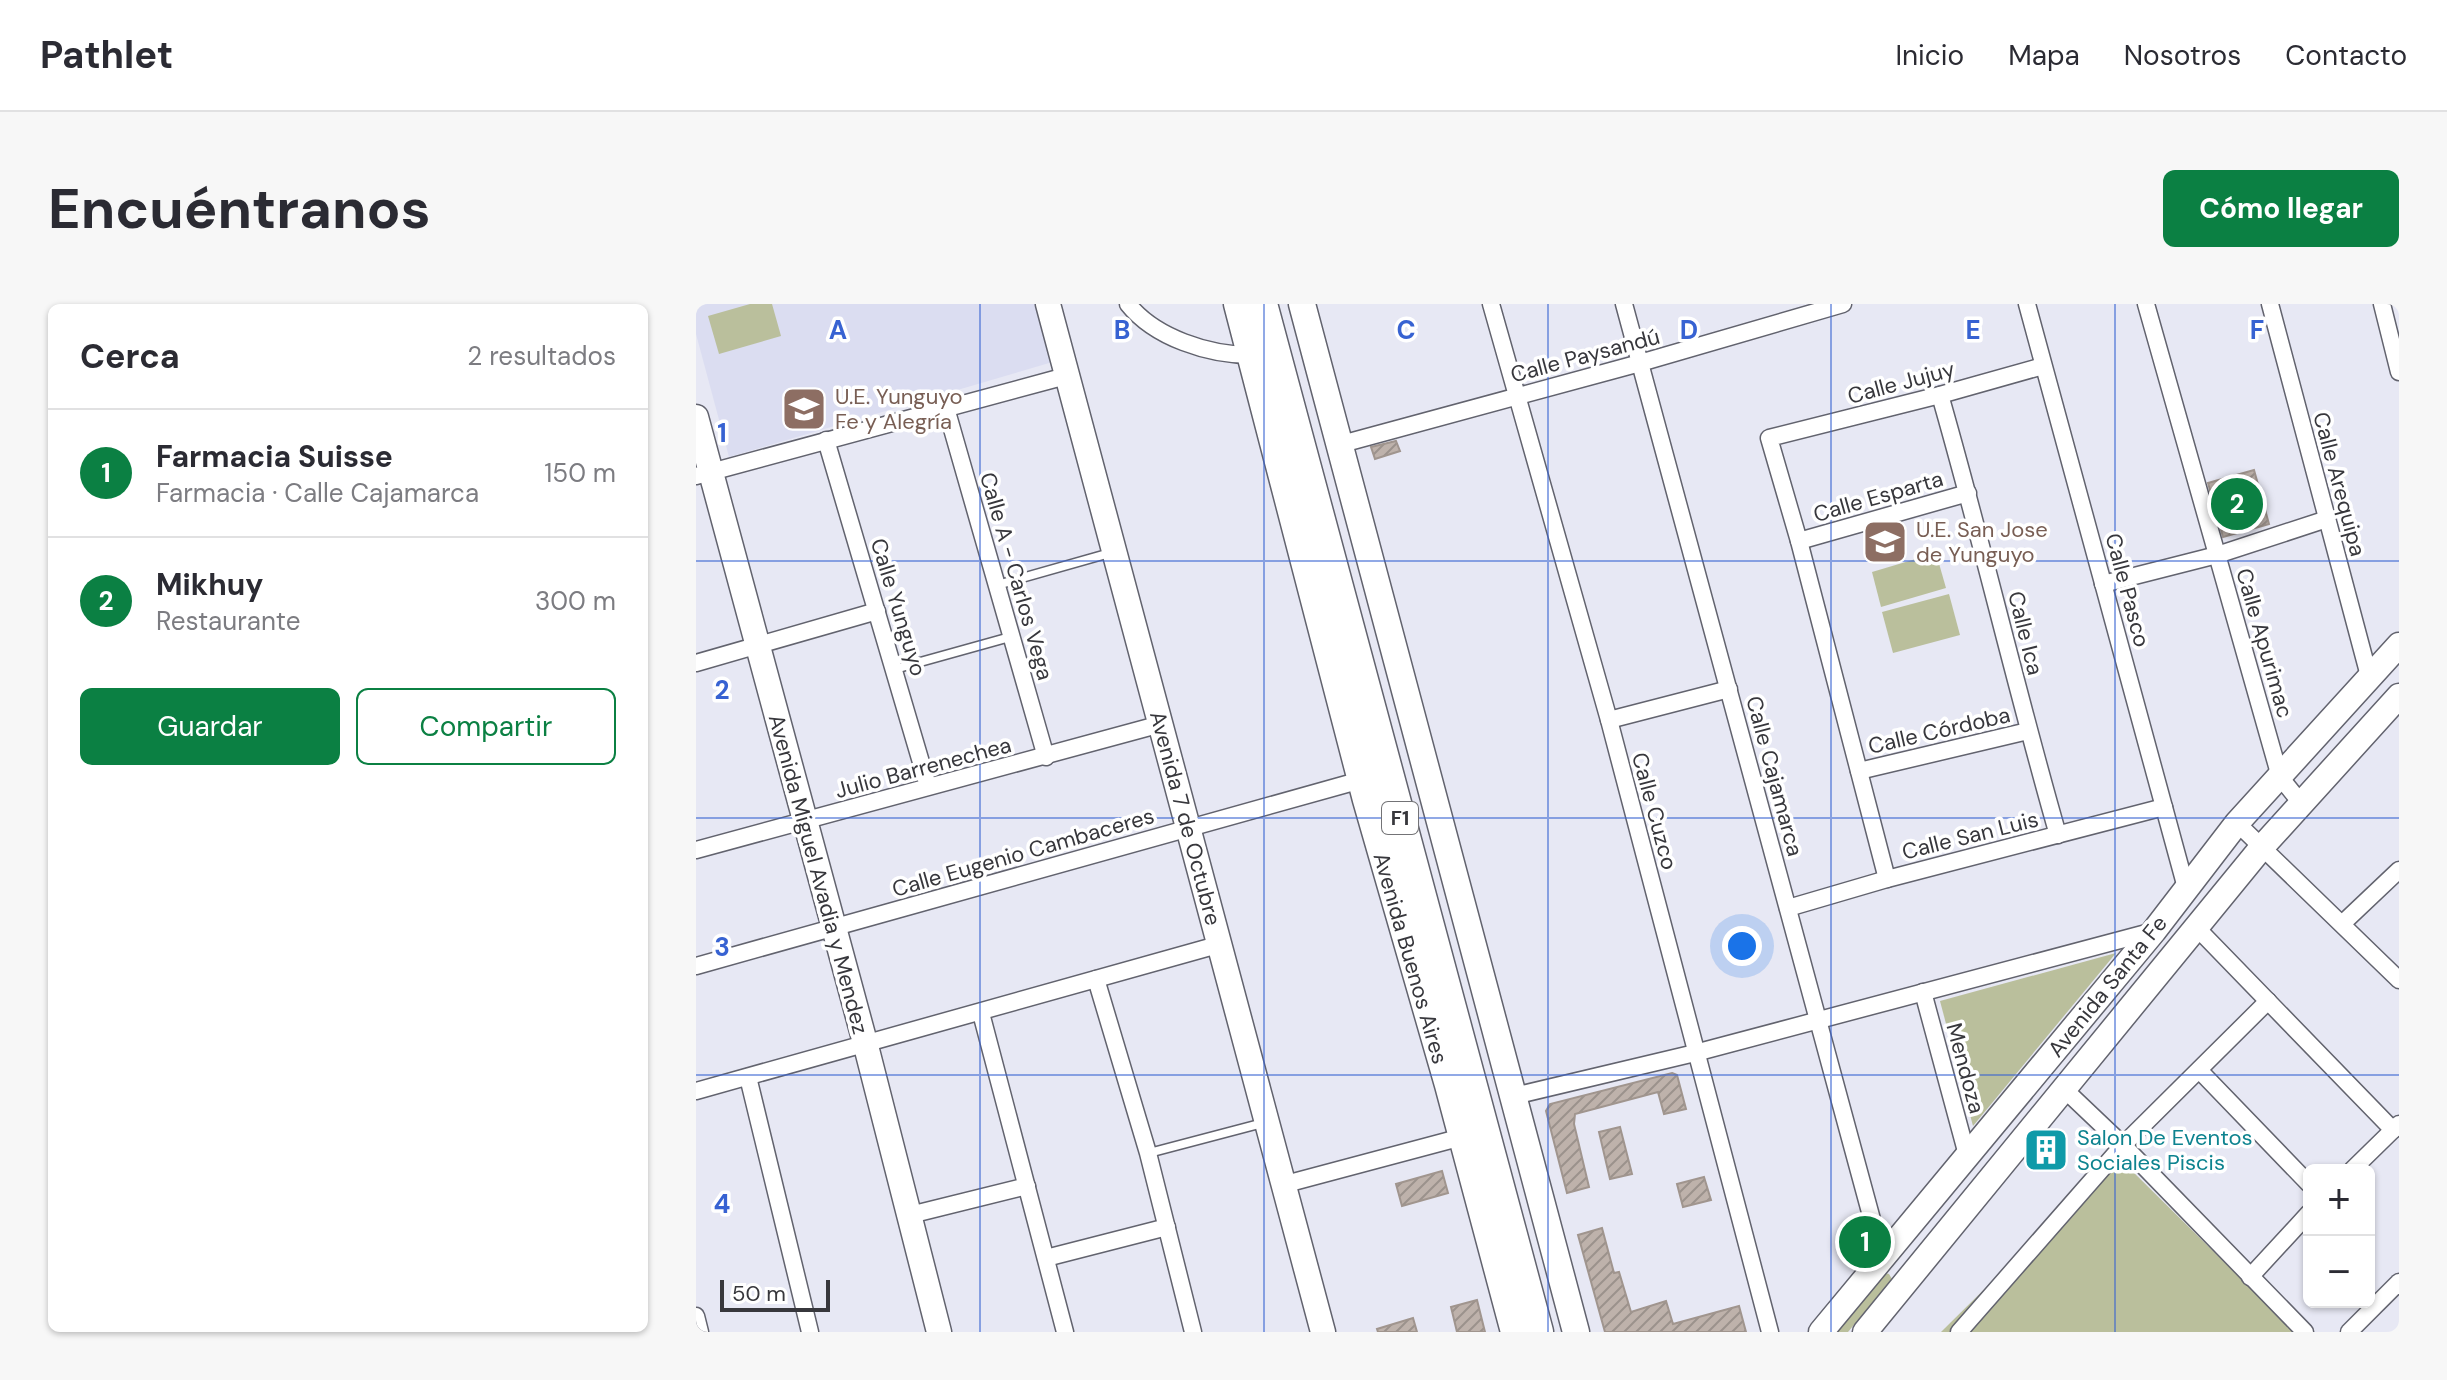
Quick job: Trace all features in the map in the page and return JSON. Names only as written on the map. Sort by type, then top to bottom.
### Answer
[{"type":"highway","name":"Avenida Buenos Aires","points":[[1261,304],[1537,1332]]},
{"type":"highway","name":"Avenida Buenos Aires","points":[[1279,304],[1555,1332]]},
{"type":"main road","name":"Avenida Buenos Aires","points":[[1237,304],[1361,780],[1514,1332]]},
{"type":"main road","name":"F1","points":[[1302,304],[1576,1332]]},
{"type":"street","name":"Avenida 7 de Octubre","points":[[1048,304],[1323,1332]]},
{"type":"street","points":[[1128,304],[1156,329],[1187,342],[1210,351],[1251,355]]},
{"type":"street","name":"Calle Cuzco","points":[[1491,304],[1609,720],[1770,1332]]},
{"type":"street","name":"Calle Cajamarca","points":[[1624,304],[1883,1260]]},
{"type":"street","name":"Calle Paysandú","points":[[1338,445],[1843,304]]},
{"type":"street","name":"Calle Pasco","points":[[2027,304],[2186,888]]},
{"type":"street","name":"Calle Apurimac","points":[[2146,304],[2280,777],[2301,803]]},
{"type":"street","name":"Calle Arequipa","points":[[2271,304],[2369,676]]},
{"type":"street","points":[[2382,304],[2399,372]]},
{"type":"street","name":"Calle Jujuy","points":[[1799,541],[1769,438],[2043,366]]},
{"type":"street","points":[[704,474],[1066,376]]},
{"type":"street","name":"Calle Ica","points":[[1940,395],[2058,835]]},
{"type":"street","name":"Calle A - Carlos Vega","points":[[946,408],[1046,757]]},
{"type":"street","name":"Avenida Miguel Avadia y Mendez","points":[[696,417],[704,474],[757,646],[866,1046],[939,1332]]},
{"type":"street","name":"Calle Yunguyo","points":[[826,440],[928,786]]},
{"type":"street","name":"Calle Esparta","points":[[1799,541],[1968,493]]},
{"type":"street","points":[[2103,584],[2217,555],[2327,519]]},
{"type":"street","points":[[1799,541],[1887,879]]},
{"type":"street","points":[[696,663],[877,611]]},
{"type":"street","name":"Avenida Santa Fe","points":[[1821,1332],[2154,931],[2237,823],[2399,645]]},
{"type":"street","points":[[1609,720],[1729,689]]},
{"type":"street","name":"Avenida Santa Fe","points":[[1865,1332],[2262,847],[2399,696]]},
{"type":"street","name":"Julio Barrenechea","points":[[696,850],[1161,724]]},
{"type":"street","name":"Calle Córdoba","points":[[1859,771],[2028,731]]},
{"type":"street","name":"Calle Eugenio Cambaceres","points":[[696,966],[1361,780]]},
{"type":"street","name":"Calle San Luis","points":[[1788,908],[2164,807]]},
{"type":"street","points":[[2237,823],[2399,980]]},
{"type":"street","points":[[2343,923],[2399,870]]},
{"type":"street","points":[[2196,927],[2396,1127],[2358,1164]]},
{"type":"street","points":[[1514,1096],[1695,1053],[2154,931]]},
{"type":"street","points":[[696,1091],[866,1046],[1221,944]]},
{"type":"street","points":[[1096,979],[1148,1153],[1193,1332]]},
{"type":"street","name":"Mendoza","points":[[1923,992],[1967,1155]]},
{"type":"street","points":[[1959,1332],[2123,1145],[2268,1001]]},
{"type":"street","points":[[981,1013],[1065,1332]]},
{"type":"street","points":[[2199,1070],[2303,1178]]},
{"type":"street","points":[[748,1077],[810,1332]]},
{"type":"street","points":[[2063,1088],[2123,1145],[2305,1332]]},
{"type":"street","points":[[1282,1185],[1462,1137]]},
{"type":"street","points":[[910,1215],[1027,1186]]},
{"type":"street","points":[[2250,1277],[2303,1220]]},
{"type":"street","points":[[1046,1258],[1167,1227]]},
{"type":"street","points":[[2349,1332],[2399,1282]]},
{"type":"street","points":[[696,1316],[700,1332]]},
{"type":"lane","points":[[996,585],[1114,552]]},
{"type":"lane","points":[[895,669],[1010,637]]},
{"type":"lane","points":[[1148,1153],[1267,1122]]},
{"type":"shaded area","name":"U.E. Yunguyo Fe y Alegría","points":[[696,304],[1040,304],[1056,361],[729,457],[696,334]]},
{"type":"green space","points":[[750,304],[772,304],[781,336],[719,354],[708,316]]},
{"type":"green space","points":[[1936,553],[1946,588],[1881,607],[1872,572]]},
{"type":"green space","points":[[1949,594],[1960,635],[1893,653],[1882,612]]},
{"type":"green space","points":[[2116,953],[1973,1126],[1940,1001]]},
{"type":"green space","points":[[2118,1157],[2295,1332],[1941,1332]]},
{"type":"green space","points":[[1885,1273],[1892,1279],[1848,1332],[1837,1332]]},
{"type":"building","points":[[1396,441],[1400,451],[1375,459],[1371,447]]},
{"type":"building","points":[[2254,470],[2269,524],[2223,537],[2208,483]]},
{"type":"building","points":[[1672,1073],[1677,1075],[1686,1109],[1664,1114],[1658,1092],[1575,1114],[1574,1124],[1589,1187],[1567,1193],[1546,1111],[1550,1104]]},
{"type":"building","points":[[1620,1127],[1632,1174],[1610,1179],[1599,1132]]},
{"type":"building","name":"Salon De Eventos Sociales Piscis","points":[[2045,1135],[2062,1151],[2047,1166],[2032,1151]]},
{"type":"building","points":[[1442,1171],[1448,1193],[1402,1206],[1396,1184]]},
{"type":"building","points":[[1704,1177],[1711,1200],[1683,1207],[1677,1184]]},
{"type":"building","points":[[1602,1228],[1614,1273],[1619,1272],[1631,1312],[1666,1301],[1673,1324],[1739,1306],[1746,1332],[1605,1332],[1578,1235]]},
{"type":"building","points":[[1477,1300],[1485,1332],[1457,1332],[1451,1307]]},
{"type":"building","points":[[1413,1318],[1417,1332],[1378,1332],[1377,1329]]},
{"type":"place","name":"U.E. Yunguyo Fe y Alegría","points":[[804,409]]},
{"type":"place","name":"Mikhuy","points":[[2237,504]]},
{"type":"place","name":"U.E. San Jose de Yunguyo","points":[[1885,542]]},
{"type":"place","name":"Salon De Eventos Sociales Piscis","points":[[2046,1150]]},
{"type":"place","name":"Farmacia Suisse","points":[[1865,1242]]}]
